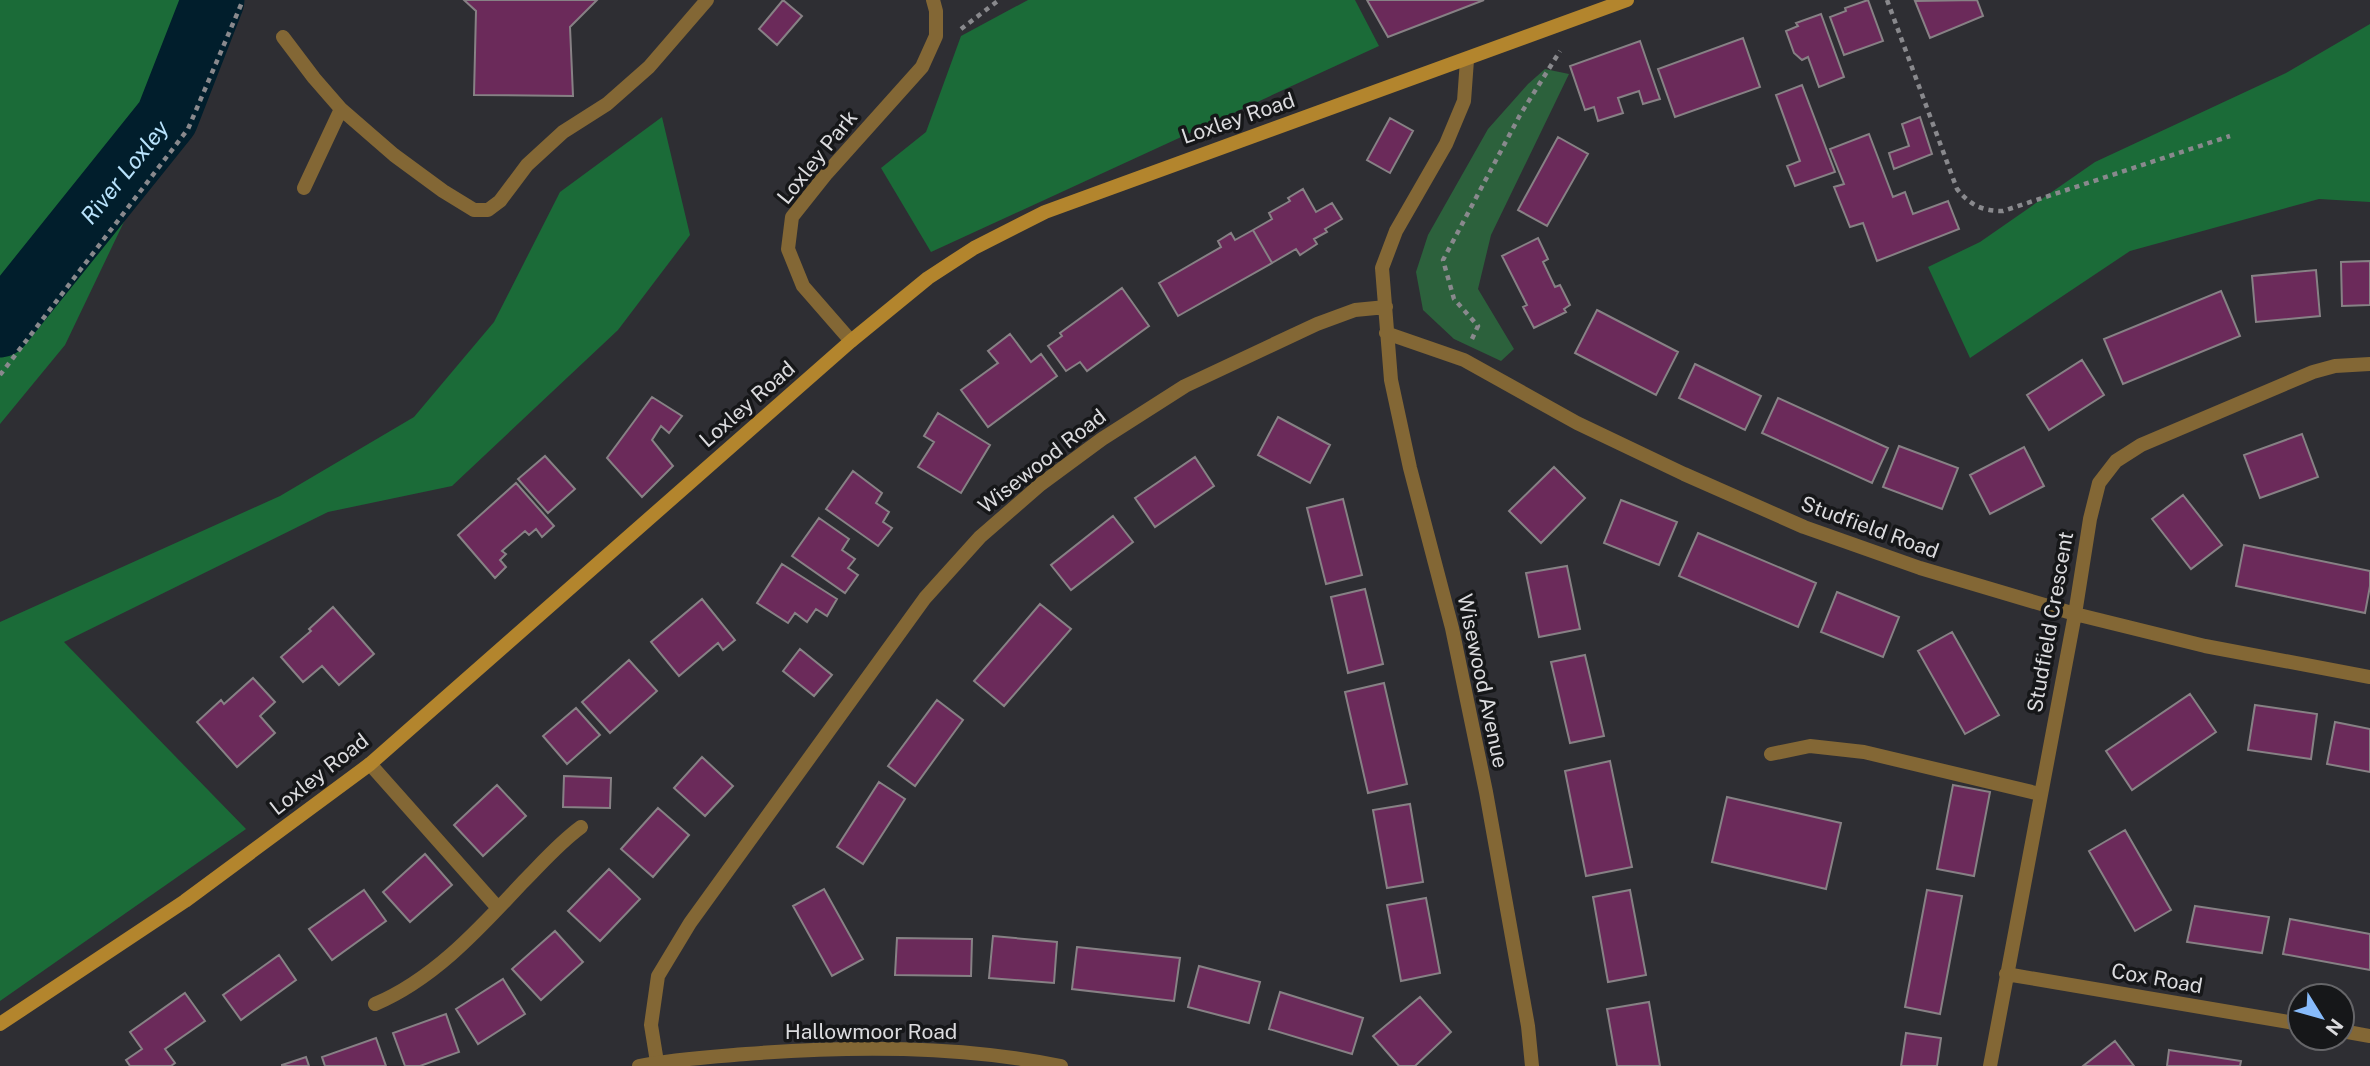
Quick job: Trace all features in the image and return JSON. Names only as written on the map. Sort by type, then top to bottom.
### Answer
[{"type":"main road","name":"Loxley Road","points":[[0,1024],[185,901],[370,764],[851,341],[928,278],[975,248],[1045,212],[1192,156],[1467,60],[1620,2]]},
{"type":"street","points":[[283,37],[341,109],[394,155],[474,210],[488,210],[500,201],[527,165],[563,132],[607,104],[649,67],[707,0]]},
{"type":"street","name":"Loxley Park","points":[[851,341],[803,286],[788,249],[792,217],[827,173],[922,67],[936,36],[933,0]]},
{"type":"street","points":[[1386,307],[1382,268],[1396,231],[1446,144],[1464,101],[1467,60]]},
{"type":"street","points":[[303,188],[341,109]]},
{"type":"street","name":"Wisewood Avenue","points":[[1386,307],[1391,380],[1410,468],[1452,628],[1486,792],[1528,1026],[1532,1066]]},
{"type":"street","name":"Wisewood Road","points":[[657,1062],[652,1025],[658,976],[690,923],[925,598],[980,537],[1041,484],[1102,439],[1185,386],[1317,324],[1355,310],[1386,307]]},
{"type":"street","name":"Studfield Road","points":[[1386,333],[1464,360],[1577,423],[1804,527],[1920,568],[2075,614],[2205,646],[2370,677]]},
{"type":"street","name":"Studfield Crescent","points":[[1990,1066],[2075,614],[2090,519],[2099,483],[2116,461],[2167,432],[2313,372],[2335,366],[2370,364]]},
{"type":"street","points":[[1771,754],[1810,746],[1864,752],[2040,794]]},
{"type":"street","points":[[370,764],[498,908]]},
{"type":"street","points":[[375,1004],[401,993],[430,973],[498,908],[565,838],[581,827]]},
{"type":"street","name":"Cox Road","points":[[2006,974],[2286,1022]]},
{"type":"street","name":"Hallowmoor Road","points":[[639,1066],[657,1062],[824,1048],[966,1052],[1062,1066]]},
{"type":"path","points":[[0,376],[188,129],[243,0]]},
{"type":"path","points":[[1887,0],[1957,189],[1968,202],[1988,211],[2003,211],[2230,136]]},
{"type":"path","points":[[1464,360],[1478,326],[1454,299],[1443,260],[1520,115],[1581,17]]},
{"type":"green space","points":[[0,0],[204,0],[194,24],[166,134],[65,345],[0,424]]},
{"type":"green space","points":[[1028,0],[1355,0],[1379,46],[931,252],[881,168],[926,132],[961,36]]},
{"type":"green space","points":[[2370,24],[2370,202],[2319,199],[2130,251],[1970,358],[1928,267],[1980,242],[2095,162],[2286,73]]},
{"type":"green space","points":[[1545,69],[1569,74],[1491,235],[1478,289],[1514,349],[1501,361],[1454,339],[1423,310],[1416,272],[1428,235],[1488,129]]},
{"type":"green space","points":[[662,117],[690,235],[618,330],[452,486],[328,512],[64,642],[246,829],[0,1001],[0,622],[280,496],[414,417],[494,322],[560,192]]},
{"type":"building","points":[[464,0],[597,0],[570,27],[573,96],[474,95],[476,11]]},
{"type":"building","points":[[783,0],[802,16],[777,45],[759,29]]},
{"type":"building","points":[[1367,0],[1484,0],[1388,37]]},
{"type":"building","points":[[1868,0],[1883,41],[1844,55],[1830,17]]},
{"type":"building","points":[[1977,0],[1983,16],[1930,38],[1915,1]]},
{"type":"building","points":[[1821,14],[1844,77],[1819,87],[1808,57],[1802,60],[1794,53],[1786,31],[1798,26],[1796,23]]},
{"type":"building","points":[[1743,38],[1760,87],[1675,117],[1658,69]]},
{"type":"building","points":[[1640,41],[1660,99],[1643,104],[1639,91],[1618,98],[1623,113],[1598,121],[1594,107],[1585,110],[1570,66]]},
{"type":"building","points":[[1802,85],[1835,172],[1795,186],[1787,166],[1800,161],[1776,95]]},
{"type":"building","points":[[1920,117],[1932,154],[1894,169],[1889,153],[1909,146],[1902,124]]},
{"type":"building","points":[[1390,118],[1413,131],[1390,173],[1367,160]]},
{"type":"building","points":[[1869,134],[1893,197],[1905,192],[1913,214],[1948,201],[1959,229],[1877,261],[1863,223],[1850,227],[1834,187],[1844,184],[1830,149]]},
{"type":"building","points":[[1558,137],[1588,154],[1547,226],[1518,210]]},
{"type":"building","points":[[1303,189],[1316,212],[1332,203],[1342,219],[1325,229],[1327,232],[1314,239],[1317,244],[1300,255],[1296,249],[1272,263],[1253,230],[1272,219],[1269,213],[1290,201],[1288,198]]},
{"type":"building","points":[[1253,230],[1272,263],[1178,316],[1159,283],[1221,247],[1218,241],[1231,233],[1235,240]]},
{"type":"building","points":[[1538,238],[1548,259],[1543,262],[1555,287],[1560,285],[1570,305],[1564,309],[1566,312],[1534,328],[1523,307],[1527,305],[1502,256]]},
{"type":"building","points":[[2370,261],[2370,305],[2342,306],[2341,262]]},
{"type":"building","points":[[2316,270],[2320,316],[2256,322],[2252,276]]},
{"type":"building","points":[[1122,288],[1149,326],[1087,371],[1080,362],[1066,371],[1048,346],[1062,336],[1060,333]]},
{"type":"building","points":[[2221,291],[2240,336],[2123,384],[2104,339]]},
{"type":"building","points":[[1597,310],[1678,352],[1656,395],[1575,353]]},
{"type":"building","points":[[1010,334],[1031,362],[1041,354],[1057,376],[988,427],[961,390],[998,363],[988,351]]},
{"type":"building","points":[[2082,360],[2104,395],[2049,430],[2027,395]]},
{"type":"building","points":[[1695,364],[1761,396],[1745,430],[1679,398]]},
{"type":"building","points":[[652,397],[682,416],[669,433],[661,426],[652,440],[673,466],[642,497],[607,458]]},
{"type":"building","points":[[1778,398],[1888,448],[1872,483],[1762,433]]},
{"type":"building","points":[[938,413],[990,445],[961,493],[918,467],[934,442],[924,436]]},
{"type":"building","points":[[1278,417],[1330,445],[1310,483],[1258,455]]},
{"type":"building","points":[[2302,434],[2318,477],[2260,498],[2244,455]]},
{"type":"building","points":[[1899,446],[1958,468],[1942,509],[1883,487]]},
{"type":"building","points":[[2024,447],[2044,486],[1990,514],[1970,475]]},
{"type":"building","points":[[545,456],[575,489],[548,513],[518,479]]},
{"type":"building","points":[[1195,457],[1214,486],[1155,527],[1135,498]]},
{"type":"building","points":[[1554,467],[1585,498],[1541,543],[1509,511]]},
{"type":"building","points":[[853,471],[882,493],[876,503],[889,512],[883,522],[892,528],[878,546],[826,509]]},
{"type":"building","points":[[516,483],[554,526],[542,537],[536,529],[529,535],[525,531],[502,551],[506,554],[500,560],[506,567],[495,578],[458,535]]},
{"type":"building","points":[[2183,495],[2222,545],[2191,569],[2152,519]]},
{"type":"building","points":[[1343,499],[1362,575],[1326,584],[1307,508]]},
{"type":"building","points":[[1621,500],[1677,522],[1659,565],[1604,543]]},
{"type":"building","points":[[1113,516],[1133,542],[1071,590],[1051,565]]},
{"type":"building","points":[[819,518],[849,539],[842,550],[855,559],[848,568],[858,575],[845,593],[792,556]]},
{"type":"building","points":[[1698,533],[1816,583],[1798,627],[1679,576]]},
{"type":"building","points":[[2244,545],[2370,571],[2365,613],[2236,586]]},
{"type":"building","points":[[782,564],[837,599],[827,616],[816,609],[807,622],[795,613],[788,623],[757,603]]},
{"type":"building","points":[[1567,566],[1580,629],[1539,637],[1526,573]]},
{"type":"building","points":[[1365,589],[1383,664],[1348,673],[1331,597]]},
{"type":"building","points":[[1837,592],[1899,617],[1883,657],[1821,632]]},
{"type":"building","points":[[702,599],[735,640],[723,650],[718,643],[679,676],[651,642]]},
{"type":"building","points":[[1040,604],[1071,629],[1004,706],[974,681]]},
{"type":"building","points":[[333,607],[374,654],[339,685],[322,666],[303,682],[281,657]]},
{"type":"building","points":[[1952,632],[1999,715],[1965,734],[1918,651]]},
{"type":"building","points":[[800,649],[832,675],[814,696],[783,671]]},
{"type":"building","points":[[1585,655],[1604,736],[1570,743],[1551,662]]},
{"type":"building","points":[[629,660],[657,691],[610,733],[582,702]]},
{"type":"building","points":[[253,678],[275,702],[260,716],[275,733],[237,767],[197,722],[221,700],[224,704]]},
{"type":"building","points":[[1384,683],[1407,784],[1368,793],[1345,692]]},
{"type":"building","points":[[2190,694],[2216,732],[2132,790],[2106,751]]},
{"type":"building","points":[[937,700],[963,720],[915,786],[888,766]]},
{"type":"building","points":[[2255,705],[2317,714],[2311,759],[2248,750]]},
{"type":"building","points":[[576,708],[600,735],[567,764],[543,736]]},
{"type":"building","points":[[2335,722],[2370,729],[2370,772],[2327,764]]},
{"type":"building","points":[[702,757],[733,786],[705,816],[674,788]]},
{"type":"building","points":[[1610,761],[1632,867],[1586,876],[1565,771]]},
{"type":"building","points":[[564,776],[611,778],[610,808],[563,807]]},
{"type":"building","points":[[879,782],[905,799],[863,864],[837,847]]},
{"type":"building","points":[[497,785],[526,816],[483,856],[454,825]]},
{"type":"building","points":[[1953,785],[1990,792],[1974,876],[1937,869]]},
{"type":"building","points":[[1727,797],[1841,823],[1826,889],[1712,862]]},
{"type":"building","points":[[1410,804],[1423,882],[1387,888],[1373,810]]},
{"type":"building","points":[[658,808],[689,835],[653,877],[621,849]]},
{"type":"building","points":[[2125,830],[2171,910],[2135,931],[2089,851]]},
{"type":"building","points":[[425,854],[452,885],[410,922],[383,892]]},
{"type":"building","points":[[609,869],[640,899],[600,941],[568,911]]},
{"type":"building","points":[[824,889],[863,959],[832,976],[793,906]]},
{"type":"building","points":[[364,890],[386,921],[332,960],[309,929]]},
{"type":"building","points":[[1630,890],[1646,975],[1608,982],[1593,897]]},
{"type":"building","points":[[1927,890],[1962,896],[1940,1014],[1905,1007]]},
{"type":"building","points":[[1426,898],[1440,973],[1401,981],[1387,905]]},
{"type":"building","points":[[2195,906],[2269,917],[2262,953],[2187,942]]},
{"type":"building","points":[[2290,919],[2370,934],[2370,970],[2283,954]]},
{"type":"building","points":[[555,931],[583,962],[541,1000],[512,969]]},
{"type":"building","points":[[993,936],[1057,942],[1054,983],[989,978]]},
{"type":"building","points":[[897,938],[972,939],[971,976],[895,975]]},
{"type":"building","points":[[1077,947],[1180,958],[1174,1001],[1072,989]]},
{"type":"building","points":[[279,955],[296,980],[241,1020],[223,995]]},
{"type":"building","points":[[1199,966],[1260,982],[1249,1023],[1188,1007]]},
{"type":"building","points":[[503,979],[525,1014],[478,1044],[456,1009]]},
{"type":"building","points":[[1280,992],[1363,1018],[1352,1054],[1269,1029]]},
{"type":"building","points":[[185,993],[205,1021],[165,1049],[175,1063],[171,1066],[130,1066],[126,1060],[142,1049],[130,1032]]},
{"type":"building","points":[[1420,997],[1451,1032],[1415,1066],[1399,1066],[1373,1036]]},
{"type":"building","points":[[1649,1002],[1660,1066],[1617,1066],[1607,1009]]},
{"type":"building","points":[[446,1014],[459,1052],[420,1066],[405,1066],[393,1033]]},
{"type":"building","points":[[1906,1033],[1941,1038],[1937,1066],[1901,1066]]},
{"type":"building","points":[[376,1038],[386,1066],[325,1066],[322,1057]]},
{"type":"building","points":[[2115,1041],[2134,1066],[2083,1066]]},
{"type":"building","points":[[2169,1050],[2241,1061],[2240,1066],[2167,1066]]},
{"type":"building","points":[[306,1057],[309,1066],[282,1066],[282,1065]]},
{"type":"waterway","name":"River Loxley","points":[[0,326],[167,118],[213,0]]}]
